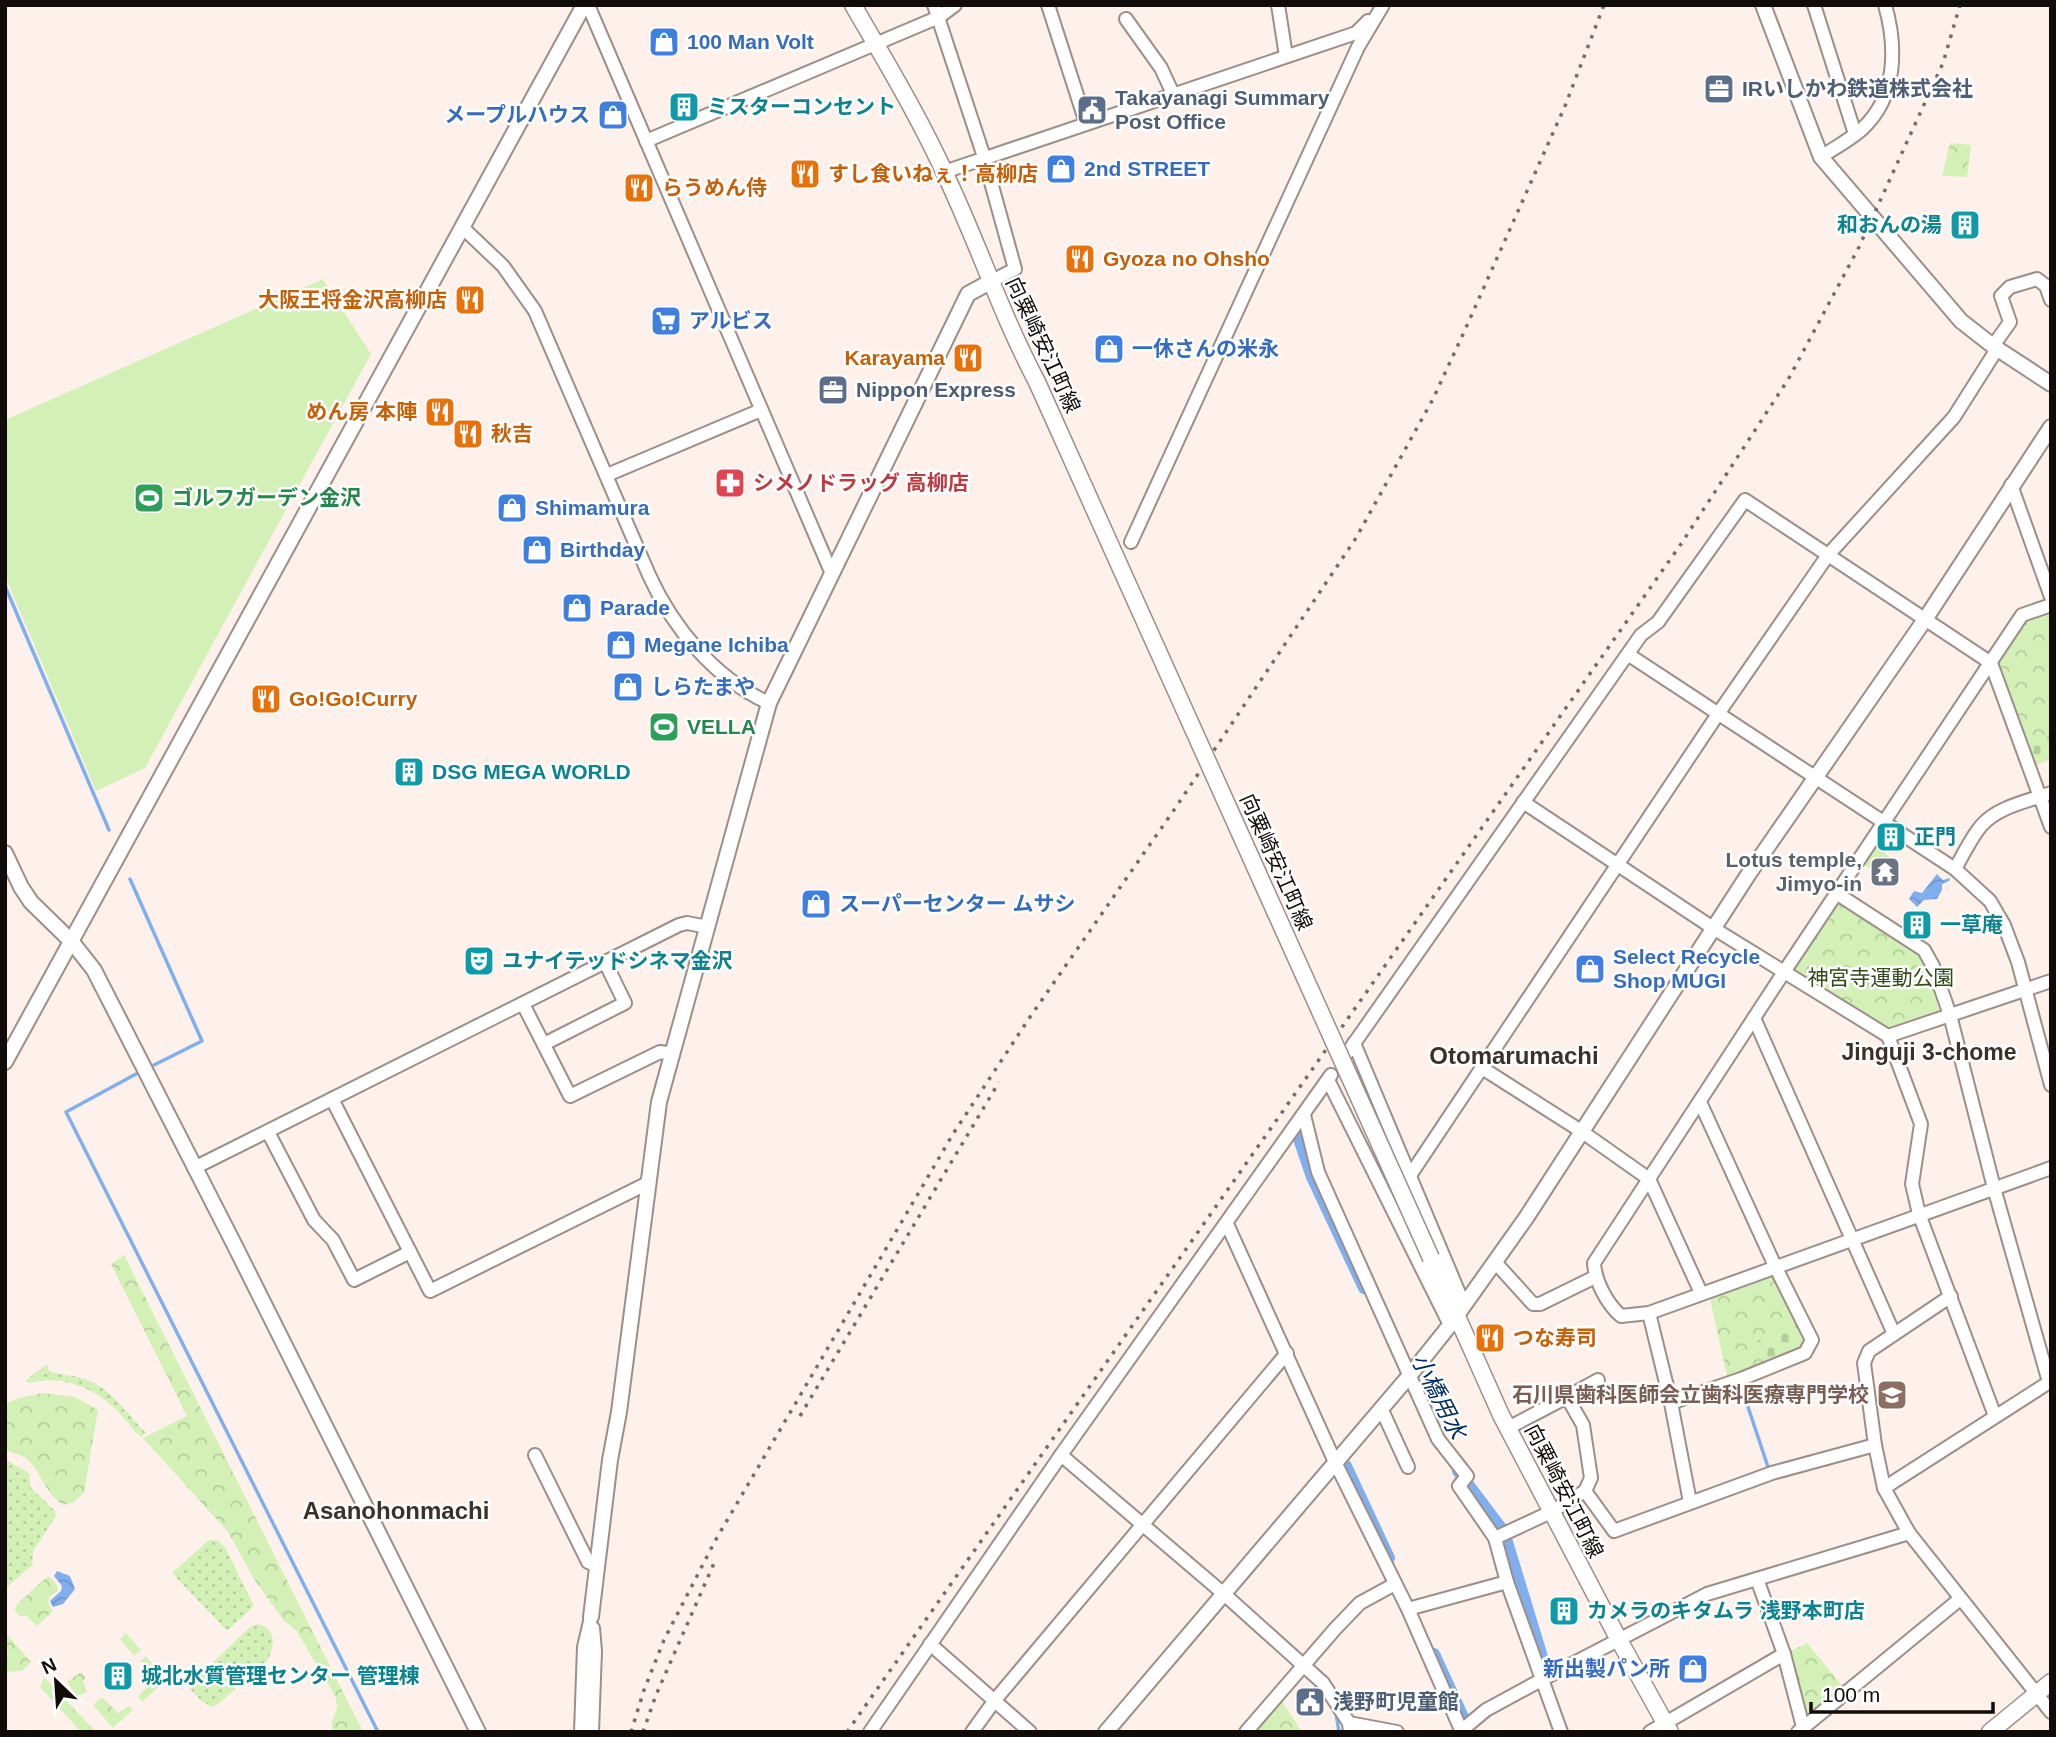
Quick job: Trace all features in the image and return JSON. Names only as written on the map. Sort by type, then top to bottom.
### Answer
[{"type":"main road","name":"向粟崎安江町線","points":[[853,5],[944,172],[1018,346],[1038,382],[1507,1428],[1668,1728]]},
{"type":"main road","points":[[1990,1732],[2051,1682]]},
{"type":"street","points":[[586,5],[832,574]]},
{"type":"street","points":[[5,1062],[586,5]]},
{"type":"street","points":[[646,141],[876,43],[937,11],[955,5]]},
{"type":"street","points":[[1048,5],[1086,123]]},
{"type":"street","points":[[1278,5],[1286,56]]},
{"type":"street","points":[[944,172],[984,156],[1356,33],[1383,5]]},
{"type":"street","points":[[1131,542],[1358,47],[1383,5]]},
{"type":"street","points":[[1763,5],[1821,156],[1961,321],[2051,384]]},
{"type":"street","points":[[1814,5],[1855,134]]},
{"type":"street","points":[[1821,156],[1863,128],[1882,102],[1894,52],[1885,5]]},
{"type":"street","points":[[581,1732],[584,1647],[591,1617],[659,1102],[769,703],[968,294],[1015,269],[984,156],[937,11]]},
{"type":"street","points":[[1126,19],[1160,68],[1173,94]]},
{"type":"street","points":[[463,227],[503,265],[535,311],[656,592],[687,638],[703,656],[736,685],[769,703]]},
{"type":"street","points":[[1409,1177],[1718,714],[1828,555],[1954,417],[2010,322],[2001,296],[2010,287],[2037,279],[2046,286],[2051,300]]},
{"type":"street","points":[[607,475],[761,410]]},
{"type":"street","points":[[1106,1732],[1410,1375],[1457,1315],[1713,928],[1926,618],[2051,427]]},
{"type":"street","points":[[2011,485],[2051,597]]},
{"type":"street","points":[[1457,1315],[1409,1177],[1351,1047],[1641,635],[1658,622],[1745,500],[1991,663],[2046,794],[2051,827]]},
{"type":"street","points":[[2051,605],[2022,615],[1783,972],[1594,1263],[1595,1277],[1615,1311],[1621,1316],[1649,1313],[2051,1168]]},
{"type":"street","points":[[1629,654],[1955,869],[1990,901],[2004,925],[2018,962],[2051,1085]]},
{"type":"street","points":[[1955,869],[1981,826],[1999,812],[2046,794]]},
{"type":"street","points":[[1523,802],[1713,928],[1888,1036],[1921,1124],[1912,1184],[1919,1214],[1995,1416]]},
{"type":"street","points":[[5,853],[31,902],[72,942],[94,970],[478,1732]]},
{"type":"street","points":[[1836,893],[1924,950],[1933,967],[1951,1015],[1994,1188],[2050,1381],[1884,1488]]},
{"type":"street","points":[[194,1168],[679,925],[687,923],[708,927]]},
{"type":"street","points":[[544,1044],[625,1003],[605,962]]},
{"type":"street","points":[[1888,1036],[2051,981]]},
{"type":"street","points":[[523,1004],[570,1096],[660,1052],[673,1054]]},
{"type":"street","points":[[1754,1018],[1894,1334]]},
{"type":"street","points":[[1482,1068],[1581,1131],[1649,1179],[1701,1293]]},
{"type":"street","points":[[870,1732],[1329,1078],[1457,1315]]},
{"type":"street","points":[[332,1099],[430,1291],[648,1183]]},
{"type":"street","points":[[1671,1403],[1805,1353],[1812,1340],[1700,1102]]},
{"type":"street","points":[[1304,1115],[1318,1172],[1438,1439],[1467,1476],[1459,1486],[1495,1538],[1507,1582],[1561,1732]]},
{"type":"street","points":[[268,1132],[314,1220],[333,1240],[354,1280],[410,1252]]},
{"type":"street","points":[[1227,1224],[1335,1462],[1408,1609],[1461,1731],[1486,1710],[1707,1594],[1909,1534]]},
{"type":"street","points":[[1494,1262],[1533,1304],[1540,1304],[1595,1277]]},
{"type":"street","points":[[1951,1296],[1869,1351],[1864,1363],[1884,1488],[1909,1534],[2051,1712]]},
{"type":"street","points":[[1649,1313],[1671,1403],[1689,1502]]},
{"type":"street","points":[[972,1732],[995,1700],[1287,1353]]},
{"type":"street","points":[[1507,1428],[1598,1380]]},
{"type":"street","points":[[1495,1538],[1550,1512],[1585,1491],[1591,1478],[1583,1426],[1567,1397]]},
{"type":"street","points":[[1381,1408],[1408,1467]]},
{"type":"street","points":[[1585,1491],[1614,1531],[1772,1473],[1875,1445]]},
{"type":"street","points":[[535,1454],[588,1562],[597,1566]]},
{"type":"street","points":[[1062,1455],[1304,1665],[1323,1683],[1350,1727],[1397,1732]]},
{"type":"street","points":[[1757,1578],[1784,1654],[1801,1730],[1960,1600]]},
{"type":"street","points":[[1408,1609],[1507,1582]]},
{"type":"street","points":[[1246,1732],[1360,1603],[1395,1584]]},
{"type":"street","points":[[591,1617],[595,1651],[592,1732]]},
{"type":"street","points":[[930,1644],[1030,1732]]},
{"type":"street","points":[[1650,1732],[1668,1728],[1784,1654]]},
{"type":"green space","points":[[1950,143],[1971,145],[1967,177],[1942,176]]},
{"type":"green space","name":"ゴルフガーデン金沢","points":[[323,279],[371,354],[145,768],[96,791],[5,576],[5,420]]},
{"type":"green space","points":[[2048,612],[2051,614],[2051,734],[2028,743],[1995,663],[2022,621]]},
{"type":"green space","points":[[2051,734],[2051,759],[2037,765],[2028,743]]},
{"type":"green space","points":[[1884,836],[1888,840],[1881,850],[1895,861],[1887,879],[1864,865]]},
{"type":"green space","name":"神宮寺運動公園","points":[[1836,899],[1916,948],[1926,961],[1939,1010],[1881,1030],[1787,967]]},
{"type":"green space","points":[[124,1255],[363,1732],[335,1732],[332,1725],[337,1707],[335,1696],[296,1630],[284,1621],[254,1579],[228,1532],[143,1438],[187,1416],[111,1264]]},
{"type":"green space","points":[[1763,1274],[1777,1275],[1799,1323],[1765,1363],[1727,1377],[1709,1294]]},
{"type":"green space","points":[[1799,1323],[1807,1340],[1802,1350],[1765,1363],[1757,1341]]},
{"type":"green space","points":[[47,1364],[49,1371],[81,1378],[100,1387],[115,1398],[146,1433],[141,1437],[110,1404],[90,1391],[66,1382],[25,1381]]},
{"type":"green space","points":[[42,1393],[75,1397],[98,1410],[84,1493],[74,1502],[63,1505],[50,1493],[28,1460],[5,1450],[5,1404]]},
{"type":"green space","points":[[5,1459],[29,1473],[31,1488],[55,1511],[56,1516],[33,1551],[32,1565],[5,1589]]},
{"type":"green space","points":[[209,1540],[217,1540],[225,1547],[254,1606],[227,1631],[172,1573]]},
{"type":"green space","points":[[48,1576],[57,1585],[58,1591],[49,1597],[48,1603],[53,1611],[37,1626],[27,1616],[19,1616],[15,1611],[16,1605]]},
{"type":"green space","points":[[257,1624],[264,1626],[271,1634],[273,1644],[267,1661],[218,1704],[212,1707],[201,1701],[188,1686],[250,1627]]},
{"type":"green space","points":[[5,1632],[31,1662],[22,1671],[5,1672],[5,1657],[9,1654],[5,1650]]},
{"type":"green space","points":[[126,1633],[141,1650],[134,1656],[120,1639]]},
{"type":"green space","points":[[1807,1643],[1845,1689],[1805,1722],[1787,1653]]},
{"type":"green space","points":[[146,1656],[166,1680],[142,1702],[138,1696],[156,1678],[140,1661]]},
{"type":"green space","points":[[81,1672],[86,1678],[83,1681],[87,1692],[77,1696],[67,1682]]},
{"type":"green space","points":[[44,1677],[96,1732],[81,1732],[40,1687]]},
{"type":"green space","points":[[102,1697],[118,1713],[129,1706],[133,1710],[113,1728],[93,1705]]},
{"type":"green space","points":[[1280,1698],[1302,1732],[1250,1732]]},
{"type":"water","points":[[1937,874],[1943,880],[1950,878],[1949,881],[1942,884],[1937,899],[1924,900],[1917,907],[1909,899],[1914,891],[1922,893]]},
{"type":"water","points":[[57,1571],[70,1576],[75,1589],[63,1604],[53,1607],[50,1601],[61,1591],[62,1586],[54,1576]]},
{"type":"waterway","points":[[5,586],[109,830]]},
{"type":"waterway","points":[[130,879],[202,1041],[154,1065]]},
{"type":"waterway","points":[[136,1074],[66,1112],[378,1732]]},
{"type":"waterway","name":"小橋用水","points":[[1298,1136],[1312,1177],[1364,1288]]},
{"type":"waterway","points":[[1740,1383],[1769,1470]]},
{"type":"waterway","points":[[1346,1466],[1389,1558]]},
{"type":"waterway","name":"小橋用水","points":[[1458,1471],[1504,1532],[1546,1670]]},
{"type":"waterway","points":[[1434,1654],[1463,1717]]},
{"type":"waterway","points":[[1336,1713],[1339,1732]]},
{"type":"railway","points":[[631,1732],[664,1640],[715,1541],[953,1134],[1356,538],[1433,399],[1565,106],[1604,5]]},
{"type":"railway","points":[[847,1732],[1681,544],[1789,378],[1859,247],[1943,63],[1960,5]]},
{"type":"railway","points":[[800,1416],[999,1082]]},
{"type":"railway","points":[[643,1732],[656,1695],[715,1561]]},
{"type":"place","name":"100 Man Volt","points":[[664,42]]},
{"type":"place","name":"IRいしかわ鉄道株式会社","points":[[1719,89]]},
{"type":"place","name":"ミスターコンセント","points":[[684,107]]},
{"type":"place","name":"Takayanagi Summary Post Office","points":[[1092,110]]},
{"type":"place","name":"メープルハウス","points":[[613,115]]},
{"type":"place","name":"2nd STREET","points":[[1061,169]]},
{"type":"place","name":"すし食いねぇ！高柳店","points":[[805,174]]},
{"type":"place","name":"らうめん侍","points":[[639,188]]},
{"type":"place","name":"和おんの湯","points":[[1965,225]]},
{"type":"place","name":"Gyoza no Ohsho","points":[[1080,259]]},
{"type":"place","name":"大阪王将金沢高柳店","points":[[470,300]]},
{"type":"place","name":"アルビス","points":[[666,321]]},
{"type":"place","name":"一休さんの米永","points":[[1109,349]]},
{"type":"place","name":"Karayama","points":[[968,358]]},
{"type":"place","name":"Nippon Express","points":[[833,390]]},
{"type":"place","name":"めん房 本陣","points":[[440,412]]},
{"type":"place","name":"秋吉","points":[[468,434]]},
{"type":"place","name":"シメノドラッグ 高柳店","points":[[730,483]]},
{"type":"place","name":"ゴルフガーデン金沢","points":[[149,498]]},
{"type":"place","name":"Shimamura","points":[[512,508]]},
{"type":"place","name":"Birthday","points":[[537,550]]},
{"type":"place","name":"Parade","points":[[577,608]]},
{"type":"place","name":"Megane Ichiba","points":[[621,645]]},
{"type":"place","name":"しらたまや","points":[[628,687]]},
{"type":"place","name":"Go!Go!Curry","points":[[266,699]]},
{"type":"place","name":"VELLA","points":[[664,727]]},
{"type":"place","name":"DSG MEGA WORLD","points":[[409,772]]},
{"type":"place","name":"正門","points":[[1891,837]]},
{"type":"place","name":"Lotus temple, Jimyo-in","points":[[1885,872]]},
{"type":"place","name":"スーパーセンター ムサシ","points":[[816,904]]},
{"type":"place","name":"一草庵","points":[[1917,925]]},
{"type":"place","name":"ユナイテッドシネマ金沢","points":[[479,961]]},
{"type":"place","name":"Select Recycle Shop MUGI","points":[[1590,969]]},
{"type":"place","name":"つな寿司","points":[[1490,1338]]},
{"type":"place","name":"石川県歯科医師会立歯科医療専門学校","points":[[1892,1395]]},
{"type":"place","name":"カメラのキタムラ 浅野本町店","points":[[1564,1611]]},
{"type":"place","name":"新出製パン所","points":[[1693,1669]]},
{"type":"place","name":"城北水質管理センター 管理棟","points":[[118,1676]]},
{"type":"place","name":"浅野町児童館","points":[[1310,1702]]},
{"type":"district","name":"Jinguji 3-chome","points":[[1929,1052]]},
{"type":"district","name":"Otomarumachi","points":[[1514,1056]]},
{"type":"district","name":"Asanohonmachi","points":[[396,1511]]}]
